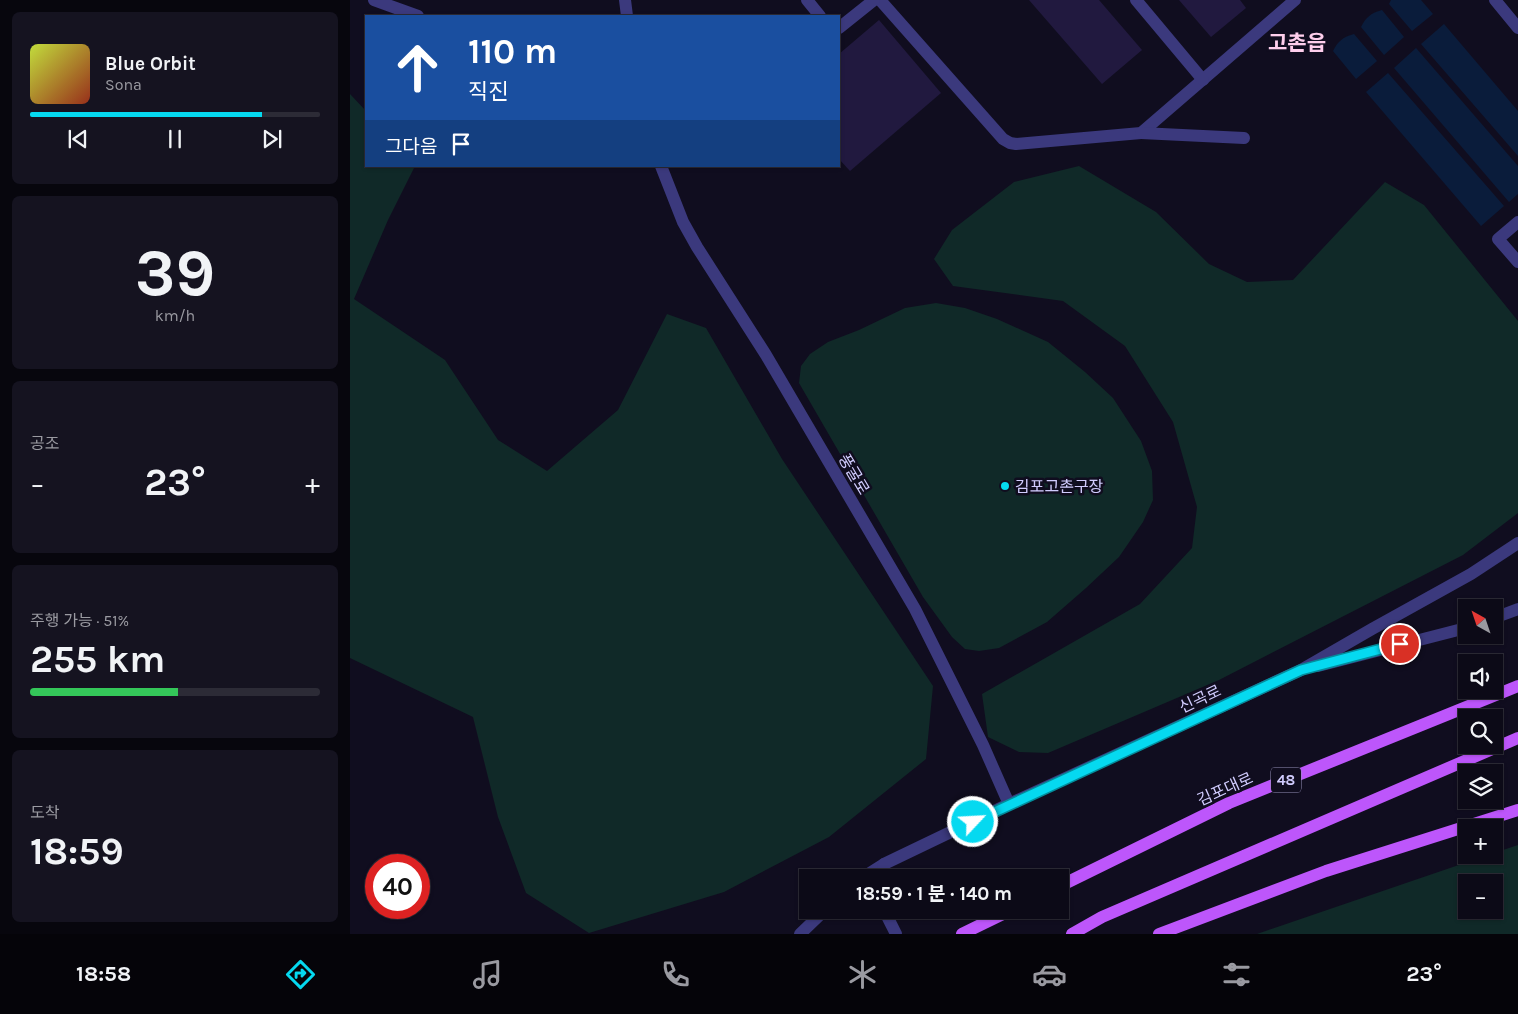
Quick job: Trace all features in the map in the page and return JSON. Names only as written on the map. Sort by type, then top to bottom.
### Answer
[{"type":"main road","name":"김포대로","points":[[1069,882],[1230,803],[1518,686]]},
{"type":"main road","points":[[1072,934],[1102,917],[1518,738]]},
{"type":"main road","points":[[1159,934],[1326,872],[1518,810]]},
{"type":"main road","points":[[962,934],[993,919]]},
{"type":"street","points":[[374,0],[415,15]]},
{"type":"street","points":[[625,0],[628,15]]},
{"type":"street","points":[[807,0],[819,15]]},
{"type":"street","points":[[840,27],[874,0]]},
{"type":"street","points":[[880,0],[1003,139],[1010,143],[1141,134],[1244,138]]},
{"type":"street","points":[[1136,0],[1203,80]]},
{"type":"street","points":[[1141,134],[1296,0]]},
{"type":"street","points":[[1495,0],[1518,28]]},
{"type":"street","name":"풍굴로","points":[[661,167],[684,222],[697,247],[766,355],[915,609],[983,745],[1009,804]]},
{"type":"street","points":[[1518,222],[1498,239],[1518,262]]},
{"type":"street","name":"신곡로","points":[[876,869],[1009,804],[1301,670],[1471,574],[1518,543]]},
{"type":"street","points":[[1503,615],[1518,609]]},
{"type":"street","points":[[1301,670],[1458,630]]},
{"type":"street","points":[[883,869],[884,864]]},
{"type":"street","points":[[800,934],[816,919]]},
{"type":"street","points":[[888,919],[896,934]]},
{"type":"green space","points":[[350,94],[365,110],[365,167],[414,167],[388,220],[354,299],[445,360],[498,440],[547,471],[618,410],[667,314],[706,328],[782,459],[933,686],[926,759],[829,837],[724,892],[589,933],[526,893],[498,817],[473,717],[350,658]]},
{"type":"green space","points":[[1079,166],[1156,212],[1209,264],[1247,282],[1293,280],[1385,182],[1424,205],[1518,321],[1518,513],[1463,555],[1219,680],[1048,753],[1019,752],[988,737],[982,694],[1140,604],[1192,548],[1197,507],[1173,422],[1125,346],[1063,301],[953,286],[934,259],[952,230],[1014,182]]},
{"type":"green space","name":"김포고촌구장","points":[[936,303],[965,308],[997,319],[1048,342],[1113,398],[1141,441],[1152,471],[1153,500],[1143,522],[1119,557],[1047,622],[999,648],[979,651],[965,649],[952,637],[923,597],[799,383],[801,366],[810,354],[828,342],[859,330],[905,308]]},
{"type":"green space","points":[[1518,845],[1518,934],[1257,934],[1462,864],[1503,864],[1503,850]]},
{"type":"water","points":[[1391,0],[1421,0],[1433,14],[1412,31],[1389,4]]},
{"type":"water","points":[[1382,10],[1404,37],[1384,55],[1361,27],[1369,16]]},
{"type":"water","points":[[1444,24],[1518,111],[1518,156],[1421,44]]},
{"type":"water","points":[[1354,34],[1377,61],[1356,79],[1333,51],[1341,40]]},
{"type":"water","points":[[1416,48],[1518,166],[1518,194],[1509,202],[1394,68]]},
{"type":"water","points":[[1388,73],[1504,206],[1481,226],[1366,92]]},
{"type":"building","points":[[1029,0],[1099,0],[1142,50],[1102,84]]},
{"type":"building","points":[[1179,0],[1240,0],[1246,8],[1211,37]]},
{"type":"building","points":[[879,20],[941,93],[850,171],[840,160],[840,53]]},
{"type":"place","name":"김포고촌구장","points":[[1005,486]]},
{"type":"district","name":"고촌읍","points":[[1297,43]]},
{"type":"route","points":[[973,822],[1301,670],[1400,644]]}]
